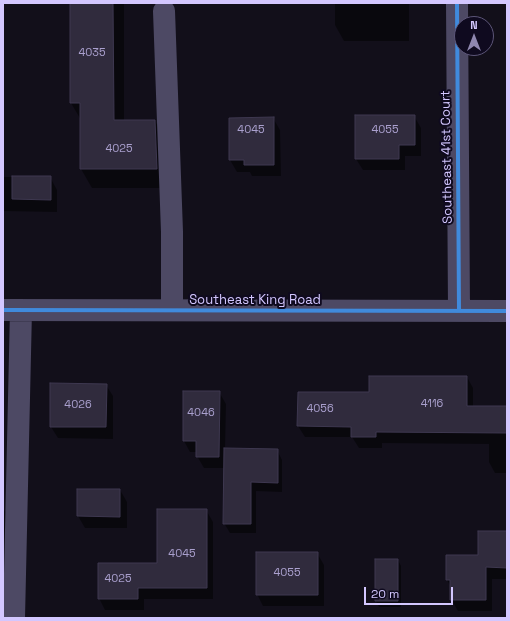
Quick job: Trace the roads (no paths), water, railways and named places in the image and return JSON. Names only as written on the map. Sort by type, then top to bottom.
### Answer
[{"type":"street","name":"Southeast 41st Court","points":[[457,3],[459,310]]},
{"type":"street","points":[[164,11],[172,232],[172,310]]},
{"type":"street","name":"Southeast King Road","points":[[12,310],[507,311]]},
{"type":"street","points":[[12,310],[14,618]]}]
